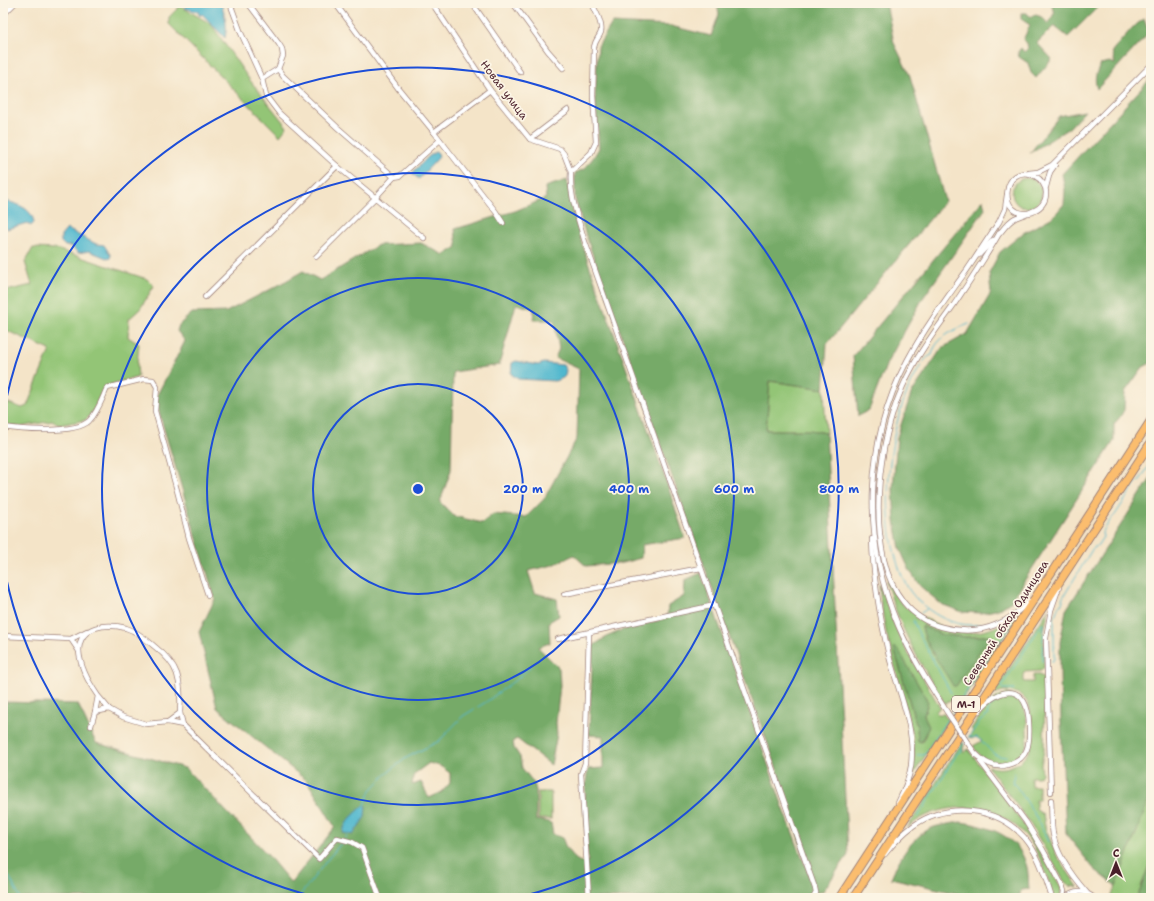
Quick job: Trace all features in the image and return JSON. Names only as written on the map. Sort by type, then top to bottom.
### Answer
[{"type":"highway","name":"Северный обход Одинцова","points":[[839,898],[1151,420]]},
{"type":"highway","name":"Северный обход Одинцова","points":[[853,898],[1151,442]]},
{"type":"street","points":[[3,15],[15,3]]},
{"type":"street","points":[[230,3],[241,33],[262,79],[266,96],[279,113],[337,166],[424,238]]},
{"type":"street","points":[[248,3],[282,49],[283,56],[278,69],[262,79]]},
{"type":"street","points":[[335,3],[398,88],[496,212],[503,224]]},
{"type":"street","name":"Новая улица","points":[[432,3],[490,90],[530,139]]},
{"type":"street","points":[[472,3],[520,72]]},
{"type":"street","points":[[513,3],[562,68]]},
{"type":"street","points":[[571,172],[591,153],[596,142],[593,96],[594,47],[595,40],[601,32],[600,21],[592,3]]},
{"type":"street","points":[[890,820],[908,780],[911,766],[912,747],[908,725],[889,656],[879,606],[872,549],[872,491],[877,447],[886,412],[906,362],[922,334],[1000,222],[1005,209],[1007,189],[1012,180],[1023,174],[1046,169],[1062,156],[1151,65]]},
{"type":"street","points":[[278,69],[283,76],[338,128],[394,177]]},
{"type":"street","points":[[434,132],[490,90]]},
{"type":"street","points":[[530,139],[568,110]]},
{"type":"street","points":[[530,139],[560,149],[564,154],[571,172],[570,183],[573,202],[584,240],[815,888],[816,893],[813,898]]},
{"type":"street","points":[[316,257],[394,177],[400,176],[440,140]]},
{"type":"street","points":[[968,268],[1000,232],[1015,219],[1033,212],[1043,204],[1046,195],[1046,184],[1050,172],[1062,156]]},
{"type":"street","points":[[205,297],[337,166]]},
{"type":"street","points":[[1023,174],[1032,175],[1038,178],[1044,185],[1046,195]]},
{"type":"street","points":[[1006,195],[1014,209],[1023,213],[1033,212]]},
{"type":"street","points":[[1000,232],[989,252],[932,335],[913,366],[898,400],[892,417],[883,457],[880,488],[880,535],[886,571],[898,596],[917,615],[928,622],[939,626],[952,630],[970,631],[997,625],[1014,616],[1041,589]]},
{"type":"street","points":[[3,427],[57,430],[79,426],[87,422],[96,412],[107,388],[144,379],[153,380],[157,387],[155,411],[178,494],[188,538],[208,595]]},
{"type":"street","points":[[872,517],[880,570],[891,607],[908,647],[966,742],[1010,799],[1043,850],[1061,883],[1064,891],[1064,898]]},
{"type":"street","points":[[564,594],[702,568]]},
{"type":"street","points":[[1051,792],[1046,638],[1050,610],[1065,573]]},
{"type":"street","points":[[558,639],[715,605]]},
{"type":"street","points":[[3,636],[71,639],[89,630],[104,625],[126,628],[144,638],[165,655],[177,673],[182,695],[180,713],[183,725],[319,859],[337,838],[352,842],[362,848],[380,898]]},
{"type":"street","points":[[79,651],[84,636],[89,630]]},
{"type":"street","points":[[589,633],[585,763],[581,774],[589,898]]},
{"type":"street","points":[[71,639],[79,651],[88,682],[109,709],[123,717],[146,724],[168,722],[183,725]]},
{"type":"street","points":[[963,730],[983,706],[997,694],[1007,692],[1013,693],[1021,697],[1026,703],[1029,713],[1029,743],[1026,752],[1021,758],[1011,764],[994,766],[985,762],[975,753]]},
{"type":"street","points":[[91,726],[98,696]]},
{"type":"street","points":[[95,712],[109,709]]},
{"type":"street","points":[[168,722],[180,713]]},
{"type":"street","points":[[1051,800],[1052,825],[1055,842],[1066,865],[1087,893],[1094,898]]},
{"type":"street","points":[[872,869],[900,837],[912,826],[924,819],[946,812],[967,810],[981,812],[1002,820],[1024,837],[1035,853],[1052,898]]},
{"type":"street","points":[[1064,898],[1074,892],[1087,893]]},
{"type":"green space","points":[[717,3],[886,3],[894,43],[910,76],[945,201],[827,344],[824,389],[770,381],[766,430],[810,430],[826,433],[848,855],[823,891],[816,893],[811,898],[3,898],[3,702],[78,704],[96,743],[185,768],[266,853],[291,883],[335,827],[307,781],[217,708],[199,632],[215,599],[155,399],[185,341],[177,331],[179,325],[192,313],[226,312],[303,271],[320,280],[378,245],[421,243],[444,255],[457,247],[455,229],[515,211],[546,198],[545,187],[567,180],[574,217],[585,254],[685,538],[642,545],[641,558],[622,563],[586,566],[574,555],[553,565],[528,571],[535,593],[557,599],[559,616],[549,622],[550,643],[538,647],[559,668],[560,685],[556,723],[557,734],[551,765],[517,739],[513,741],[514,748],[520,757],[522,768],[534,783],[536,790],[536,820],[551,823],[553,834],[562,838],[565,846],[572,856],[581,862],[588,861],[585,803],[586,780],[588,769],[603,768],[603,736],[589,735],[593,646],[606,637],[625,629],[667,618],[668,606],[684,596],[685,580],[701,573],[783,807],[813,886],[784,789],[587,239],[575,199],[575,173],[584,169],[599,148],[595,95],[598,46],[612,23],[671,26],[711,36],[719,14]],"holes":[[[516,304],[534,309],[533,320],[554,320],[559,349],[555,358],[579,369],[577,438],[544,499],[526,517],[493,514],[482,523],[454,516],[440,502],[451,470],[453,372],[499,365]],[[429,763],[440,766],[450,773],[450,783],[442,792],[429,798],[421,782],[412,785],[414,774]]]},
{"type":"green space","points":[[1052,3],[1102,3],[1068,37],[1054,26],[1037,43],[1052,59],[1036,78],[1031,73],[1028,63],[1019,57],[1018,52],[1021,48],[1024,52],[1028,49],[1027,43],[1023,40],[1030,25],[1021,19],[1021,13],[1027,13],[1030,17],[1035,15],[1039,16],[1048,24],[1055,12],[1052,7]]},
{"type":"green space","points":[[180,6],[211,24],[249,79],[287,127],[280,136],[169,24],[169,17]]},
{"type":"green space","points":[[1144,19],[1149,33],[1097,89],[1096,76],[1101,64],[1110,62],[1115,64],[1112,51],[1133,27]]},
{"type":"green space","points":[[1151,78],[1151,363],[1143,367],[1125,392],[1124,410],[1114,424],[1114,441],[1010,603],[996,610],[981,613],[962,612],[941,604],[920,586],[910,571],[900,549],[895,521],[893,489],[897,437],[911,394],[942,348],[967,334],[991,293],[989,273],[1000,252],[1023,233],[1053,217],[1064,204],[1065,190],[1062,174]]},
{"type":"green space","points":[[1085,111],[1069,128],[1030,153],[1059,116]]},
{"type":"green space","points":[[1027,178],[1038,182],[1042,193],[1038,204],[1027,208],[1016,204],[1012,193],[1016,182]]},
{"type":"green space","points":[[983,200],[985,209],[923,298],[887,363],[869,410],[858,416],[853,356]]},
{"type":"green space","points":[[33,248],[56,249],[147,279],[154,286],[140,309],[129,319],[128,337],[139,344],[137,365],[138,377],[104,387],[93,411],[86,420],[59,425],[52,421],[20,427],[3,424],[3,401],[22,408],[27,406],[50,350],[3,329],[3,288],[10,290],[32,285],[25,262]]},
{"type":"green space","points":[[770,381],[824,389],[826,433],[810,430],[766,430]]},
{"type":"green space","points":[[1151,478],[1151,794],[1116,886],[1094,869],[1066,834],[1061,723],[1060,642],[1066,610]]},
{"type":"green space","points":[[888,580],[900,601],[909,610],[950,630],[972,633],[990,629],[999,626],[1022,611],[955,711],[952,709],[954,699],[945,704],[911,645],[897,614],[886,581]],"holes":[[[922,626],[943,635],[967,637],[990,635],[956,686],[926,641]]]},
{"type":"green space","points":[[879,584],[905,648],[940,707],[936,712],[938,714],[944,714],[948,721],[911,778],[914,757],[913,736],[886,632]],"holes":[[[895,648],[926,698],[927,706],[924,718],[927,730],[922,742],[918,741],[917,727],[894,649]]]},
{"type":"green space","points":[[1049,609],[1044,630],[1044,668],[1041,671],[1024,672],[1024,682],[1033,682],[1033,675],[1039,675],[1043,677],[1045,682],[1044,751],[1041,764],[1042,774],[1039,777],[1031,777],[1031,786],[1039,786],[1039,800],[1036,800],[1036,808],[1043,814],[1046,830],[1057,856],[1078,887],[1070,886],[1064,881],[1028,820],[988,767],[1002,768],[1014,765],[1025,757],[1031,746],[1031,715],[1027,702],[1019,694],[1009,691],[1000,692],[994,695],[993,693]]},
{"type":"green space","points":[[922,626],[943,635],[967,637],[991,635],[956,686],[953,686],[930,648],[923,633]]},
{"type":"green space","points":[[895,647],[898,649],[928,702],[924,715],[929,727],[921,742],[918,741],[917,727],[894,649]]},
{"type":"green space","points":[[1007,694],[1018,699],[1022,703],[1026,713],[1027,744],[1024,751],[1010,762],[1005,764],[993,764],[983,759],[973,746],[982,741],[976,737],[971,739],[969,737],[973,731],[971,729],[986,707],[995,699]]},
{"type":"green space","points":[[962,742],[964,745],[964,753],[968,749],[1025,826],[1061,887],[1060,898],[1054,898],[1041,861],[1030,841],[1018,828],[1004,818],[972,808],[954,808],[937,811],[921,818],[907,828]]},
{"type":"green space","points":[[538,792],[551,792],[551,819],[538,819]]},
{"type":"green space","points":[[1151,794],[1151,860],[1137,898],[1111,898]]},
{"type":"green space","points":[[960,822],[970,823],[1000,833],[1016,846],[1022,854],[1027,867],[1029,889],[1021,890],[1019,898],[976,898],[891,878],[897,864],[906,850],[922,833],[936,826]]},
{"type":"green space","points":[[1151,860],[1151,898],[1137,898]]},
{"type":"water","points":[[184,3],[221,3],[226,20],[225,38],[202,14],[200,16],[198,12],[185,8]]},
{"type":"water","points":[[435,152],[438,153],[439,157],[419,179],[413,174],[414,171]]},
{"type":"water","points":[[3,200],[23,207],[30,213],[34,223],[31,226],[27,223],[7,229],[3,223]]},
{"type":"water","points":[[67,229],[96,244],[104,245],[111,256],[109,259],[89,251],[78,253],[71,246],[65,246],[61,242],[61,236]]},
{"type":"water","points":[[516,361],[538,365],[544,363],[563,365],[566,370],[565,376],[555,381],[518,379],[511,374],[512,363]]},
{"type":"water","points":[[363,806],[366,806],[365,817],[353,835],[343,833],[345,825]]},
{"type":"waterway","points":[[969,324],[941,339],[932,355],[929,356],[920,367],[905,398],[897,423],[891,452],[889,511],[892,539],[898,566],[908,588],[924,606],[934,613],[953,622],[969,625],[977,625],[993,621],[1009,614]]},
{"type":"waterway","points":[[1051,661],[1053,661],[1054,658],[1054,618],[1059,605],[1061,605],[1063,601],[1062,599],[1093,548],[1097,546],[1103,537],[1102,533],[1111,519],[1151,463]]},
{"type":"waterway","points":[[921,613],[927,609]]},
{"type":"waterway","points":[[914,620],[913,621],[918,632],[951,693]]},
{"type":"waterway","points":[[951,714],[1013,623]]},
{"type":"waterway","points":[[1013,690],[1014,689],[1003,689],[1001,687],[1042,624],[1044,624],[1043,661]]},
{"type":"waterway","points":[[364,807],[371,790],[386,774],[406,758],[439,741],[463,716],[486,702],[518,678],[531,666]]},
{"type":"waterway","points":[[967,740],[979,722],[987,716],[988,711],[996,702],[999,700],[1012,698]]},
{"type":"waterway","points":[[917,755],[924,755],[948,718]]},
{"type":"waterway","points":[[969,736],[971,738],[976,737],[997,756],[1007,756]]},
{"type":"waterway","points":[[918,817],[958,752],[962,751],[961,747],[965,742]]},
{"type":"waterway","points":[[1014,773],[1015,775],[1013,782],[1041,826],[1048,842]]},
{"type":"waterway","points":[[345,839],[349,833]]},
{"type":"waterway","points":[[298,898],[343,841]]},
{"type":"waterway","points":[[3,870],[10,878],[20,898]]}]
